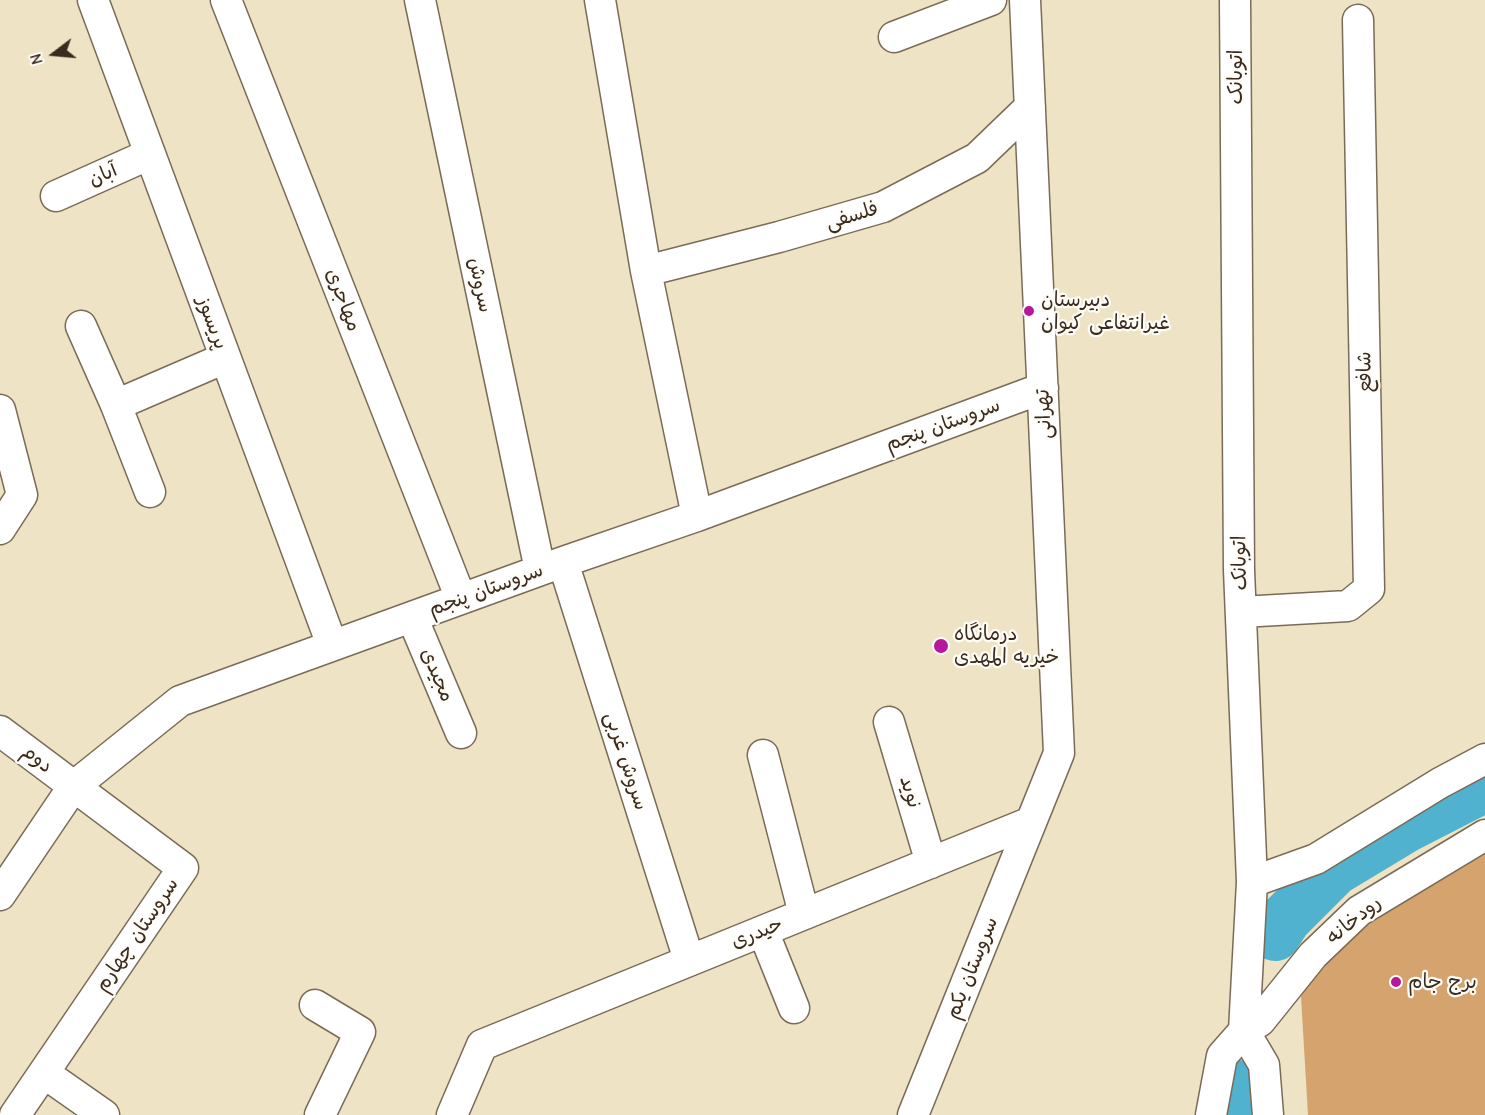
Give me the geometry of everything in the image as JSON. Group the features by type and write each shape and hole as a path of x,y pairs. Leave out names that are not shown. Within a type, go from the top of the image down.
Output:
{"street":[{"name":"پریسوز","path":"93,0 332,645"},
{"name":"مهاجری","path":"226,0 460,599"},
{"name":"سروش","path":"420,0 551,566"},
{"path":"600,0 646,271 697,516"},
{"path":"894,37 991,0"},
{"name":"تهرانی","path":"1025,0 1059,753 1031,822"},
{"name":"اتوبانک","path":"1235,0 1239,558 1252,882 1244,1031"},
{"name":"شافع","path":"1241,612 1348,606 1369,589 1358,21"},
{"name":"فلسفی","path":"646,271 779,237 883,207 977,158 1030,106"},
{"name":"آبان","path":"56,196 150,154"},
{"path":"81,326 116,405 150,492"},
{"path":"116,405 225,358"},
{"name":"سروستان پنجم","path":"0,895 73,787 180,701 551,566 697,516 1043,388"},
{"path":"0,410 22,495 0,529"},
{"name":"سروش غربی","path":"551,566 689,960"},
{"name":"مجیدی","path":"412,616 461,732"},
{"name":"نوید","path":"889,722 931,863"},
{"name":"دوم","path":"0,731 73,787"},
{"path":"763,755 804,914"},
{"path":"1252,882 1316,859 1440,783 1485,759"},
{"name":"سروستان چهارم","path":"15,1115 183,868 73,787"},
{"name":"حیدری","path":"452,1115 482,1045 1031,822"},
{"name":"سروستان یکم","path":"914,1115 1031,822"},
{"name":"رودخانه","path":"1244,1031 1260,1021 1313,955 1359,911 1485,835"},
{"path":"763,931 794,1008"},
{"path":"315,1005 360,1032 320,1115"},
{"path":"1211,1115 1222,1056 1244,1031 1264,1065 1268,1115"},
{"path":"44,1073 104,1115"}],"building":[{"name":"برج جام","path":"1485,852 1485,1115 1308,1115 1301,997 1315,967 1344,940"}],"waterway":[{"path":"1275,935 1286,918 1334,870 1407,826 1485,786"},
{"path":"1236,1115 1238,1086"}],"place":[{"name":"دبیرستان غیرانتفاعی کیوان","path":"1029,311"},
{"name":"درمانگاه خیریه المهدی","path":"941,646"},
{"name":"برج جام","path":"1396,982"}]}
